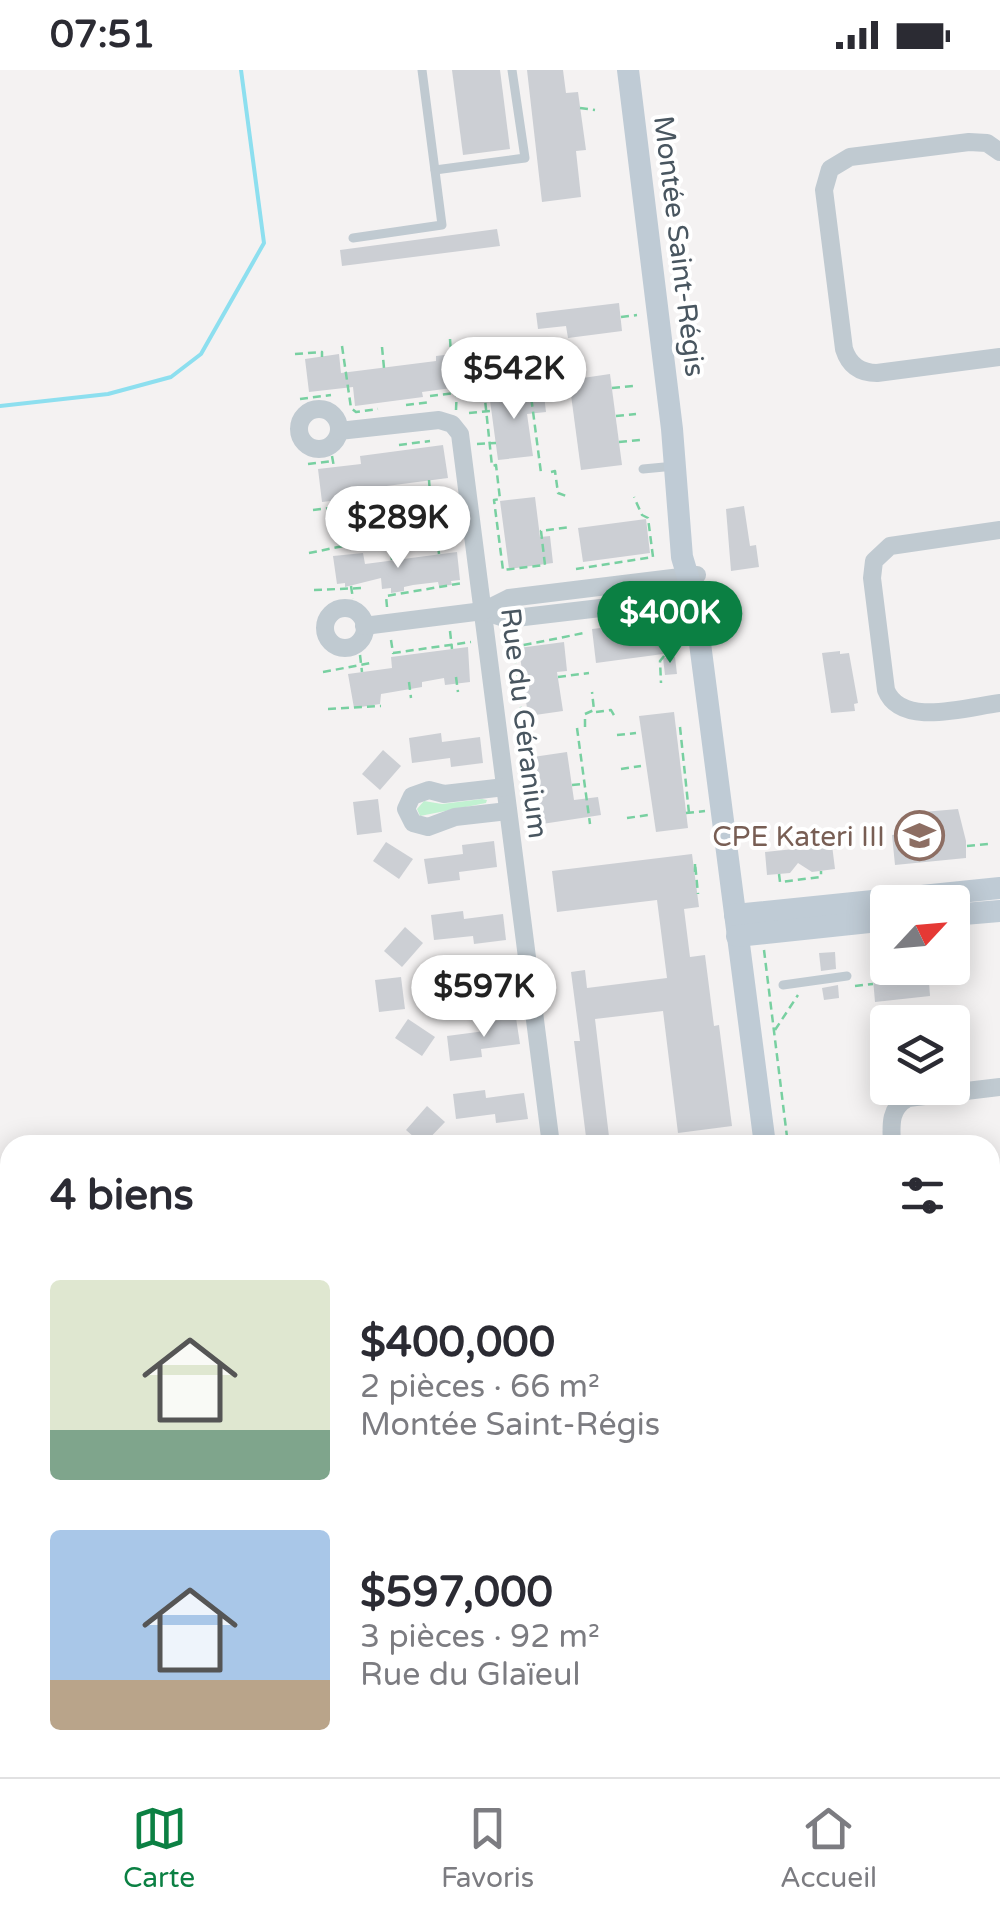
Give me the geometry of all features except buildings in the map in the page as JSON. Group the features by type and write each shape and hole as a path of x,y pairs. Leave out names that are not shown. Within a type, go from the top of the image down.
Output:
{"street":[{"name":"Montée Saint-Régis","path":"628,70 764,1135"},
{"path":"1000,152 979,142 850,158 830,169 824,190 844,350 850,363 862,371 876,372 1000,357"},
{"name":"Rue du Géranium","path":"339,431 439,420 457,428 462,439 483,611 511,781 528,966 550,1135"},
{"path":"1000,530 890,546 874,562 872,578 886,690 891,701 915,713 1000,703"},
{"path":"364,626 483,611 509,598 692,582"},
{"path":"511,781 444,794 422,790 412,796 406,809 414,824 424,828 455,817 514,810"},
{"path":"736,925 1000,888"},
{"path":"970,914 1000,911"},
{"path":"736,925 870,921"},
{"path":"528,966 471,972 446,969 432,977 429,992 437,1004 446,1007 468,998 531,990"},
{"path":"892,1135 893,1114 901,1102 930,1093 1000,1087"}],"lane":[{"path":"353,238 442,225 422,70"},
{"path":"435,170 525,158 529,146 512,70"},
{"path":"644,469 677,465"},
{"path":"784,986 847,982"}],"path":[{"path":"580,108 595,110"},
{"path":"621,317 637,314"},
{"path":"450,339 451,354"},
{"path":"382,347 384,368"},
{"path":"350,351 342,349 351,408 356,412 379,409"},
{"path":"295,354 322,352 322,356"},
{"path":"528,373 541,474"},
{"path":"612,388 633,386"},
{"path":"324,398 326,390"},
{"path":"484,390 500,499 494,500 503,570 546,565 540,531 570,527"},
{"path":"430,396 459,391 454,415"},
{"path":"300,399 331,395"},
{"path":"406,405 431,402"},
{"path":"469,413 489,411"},
{"path":"616,416 636,414"},
{"path":"399,445 430,440"},
{"path":"619,442 640,440"},
{"path":"474,444 493,443"},
{"path":"308,464 333,458 334,467"},
{"path":"550,472 556,471 558,492 566,496"},
{"path":"429,480 430,492"},
{"path":"379,487 380,499"},
{"path":"576,569 654,557 648,518 642,515 634,497"},
{"path":"313,510 340,507 339,500"},
{"path":"484,521 502,519"},
{"path":"437,537 439,554"},
{"path":"310,553 364,542 364,548 359,548"},
{"path":"345,544 346,555"},
{"path":"390,544 392,560"},
{"path":"488,554 507,552"},
{"path":"634,555 636,570"},
{"path":"601,560 603,574"},
{"path":"445,586 446,600"},
{"path":"387,608 386,596 407,590 470,586"},
{"path":"352,588 352,599"},
{"path":"314,590 362,588"},
{"path":"654,616 660,620 664,655 660,661 661,683"},
{"path":"450,631 452,648"},
{"path":"535,831 513,651 517,645 584,633"},
{"path":"391,638 393,653 452,648 476,639"},
{"path":"360,655 362,672"},
{"path":"324,672 372,663"},
{"path":"515,666 521,666"},
{"path":"558,677 589,673"},
{"path":"456,676 458,692"},
{"path":"409,682 410,698"},
{"path":"592,692 592,713"},
{"path":"507,700 526,698"},
{"path":"365,699 366,708"},
{"path":"328,708 382,706"},
{"path":"585,728 585,714 611,710 615,717"},
{"path":"676,728 680,726 688,813 706,811"},
{"path":"578,728 590,824"},
{"path":"617,735 636,733"},
{"path":"621,769 641,766"},
{"path":"511,781 535,773"},
{"path":"572,786 584,783"},
{"path":"514,810 539,806"},
{"path":"627,818 648,816"},
{"path":"967,846 988,844"},
{"path":"695,872 695,863 698,894"},
{"path":"779,874 780,882 821,877 820,871"},
{"path":"762,946 787,1135"},
{"path":"847,982 870,984"},
{"path":"774,1031 799,995"}],"green space":[{"path":"482,799 486,803 420,816 417,809 424,801 442,804"}],"waterway":[{"path":"0,406 108,394 171,377 201,354 264,243 241,70"}],"place":[{"name":"CPE Kateri III","path":"920,836"}]}
